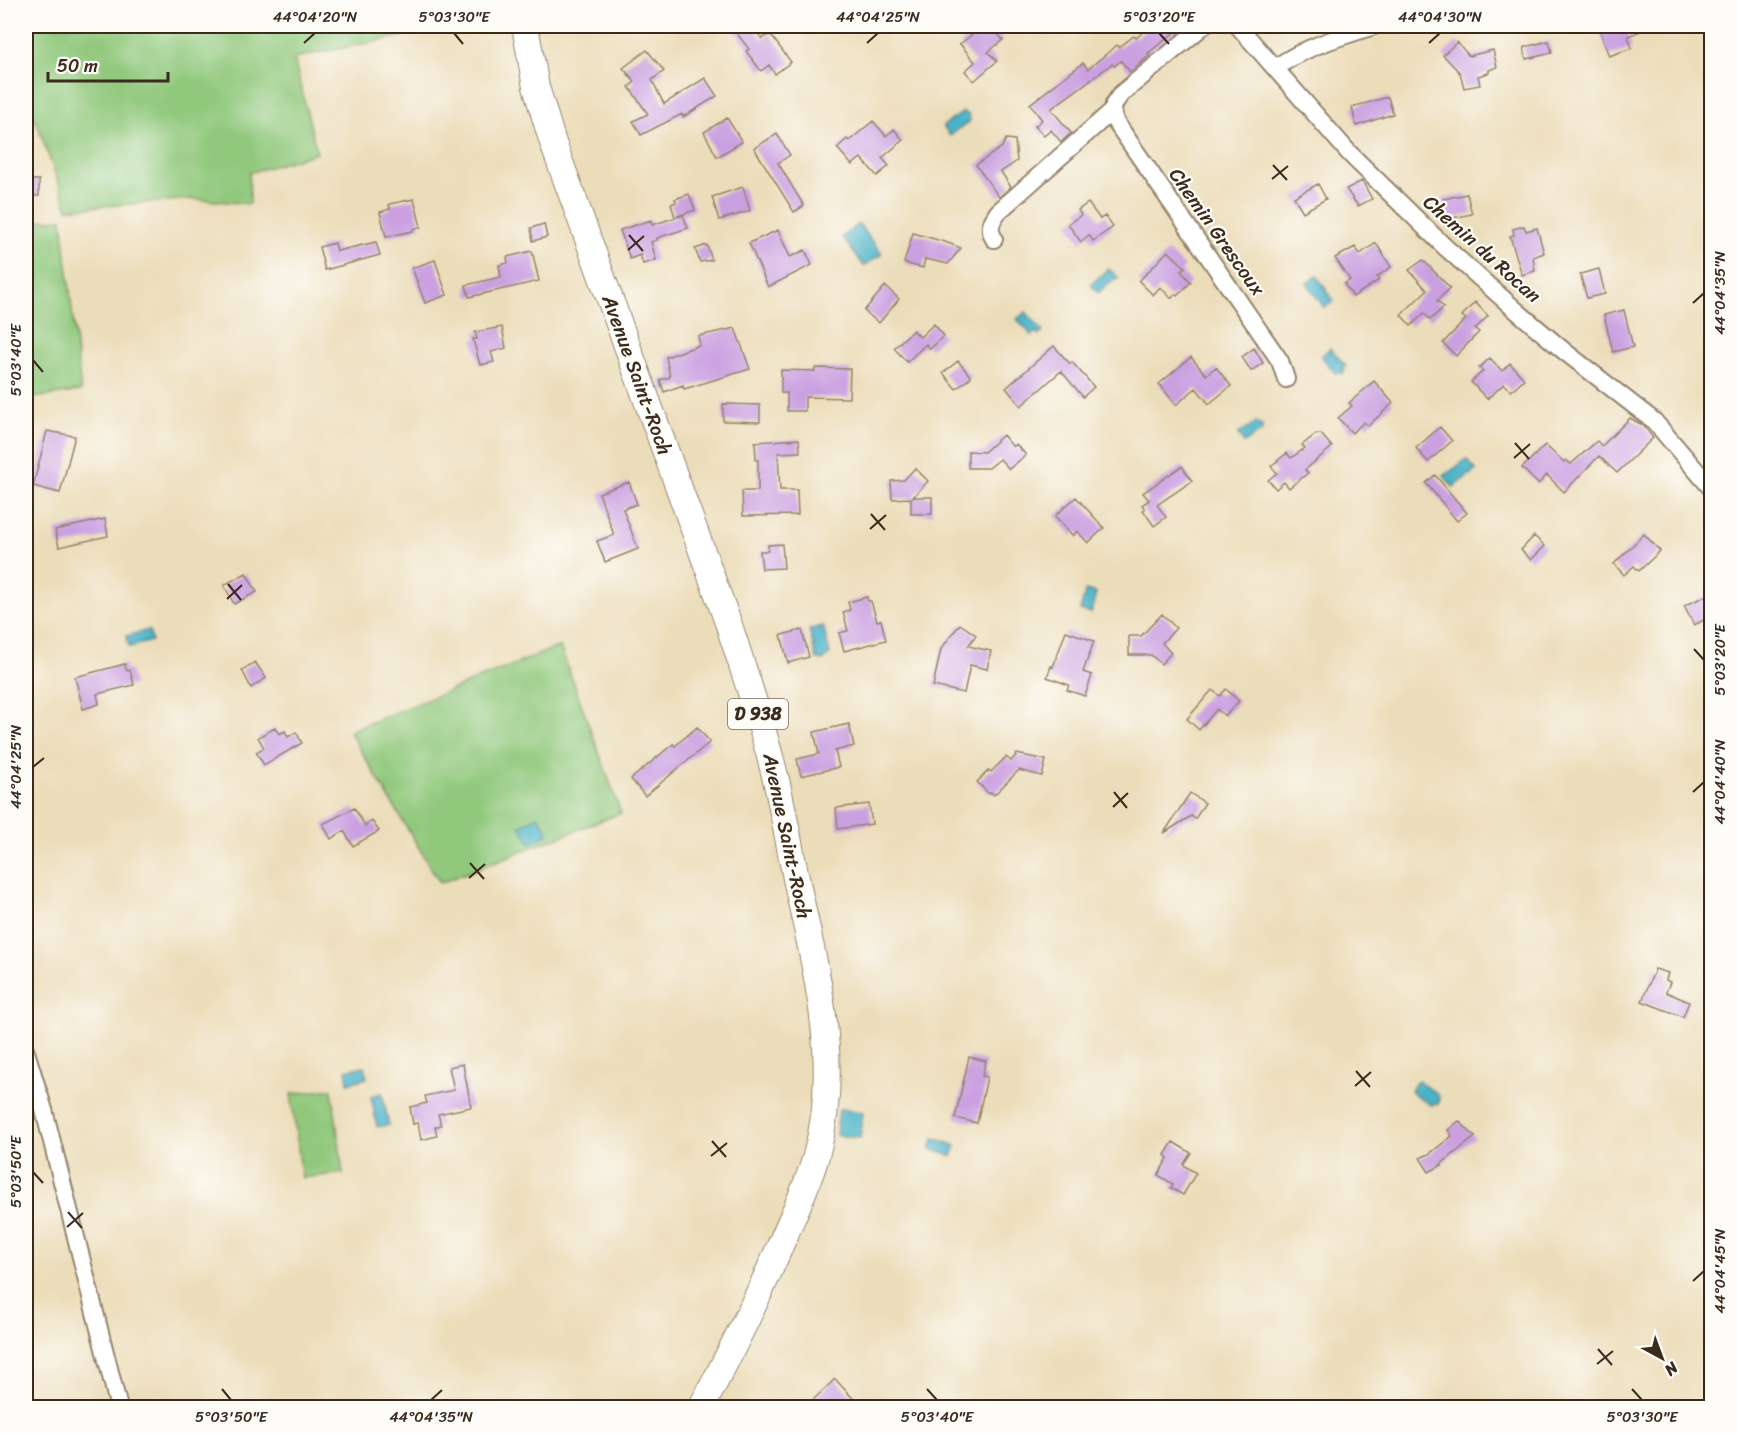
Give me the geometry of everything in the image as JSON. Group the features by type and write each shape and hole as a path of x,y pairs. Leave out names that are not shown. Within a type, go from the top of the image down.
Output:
{"main road":[{"name":"Avenue Saint-Roch","path":"525,26 536,87 553,143 729,625 753,699 773,769 818,980 825,1025 828,1067 825,1108 817,1152 801,1197 752,1310 701,1407"}],"street":[{"path":"994,239 990,231 991,221 998,212 1113,110 1121,94 1203,26"},
{"name":"Chemin du Rocan","path":"1238,26 1350,154 1437,239 1564,351 1654,421 1712,489"},
{"path":"1275,68 1288,58 1315,45 1374,26"},
{"name":"Chemin Grescoux","path":"1113,110 1115,121 1280,361 1286,379"},
{"path":"26,1052 44,1110 119,1407"}],"green space":[{"path":"26,26 411,26 412,34 294,58 317,153 249,173 250,204 193,199 68,209 34,116 26,117"},
{"path":"62,219 81,391 26,399 26,221"},
{"path":"560,646 621,813 440,883 349,731"},
{"path":"332,1089 343,1173 302,1178 291,1094"}],"water":[{"path":"963,112 969,115 970,121 950,136 943,126"},
{"path":"859,224 882,254 864,266 842,237"},
{"path":"1109,269 1119,278 1114,279 1098,293 1091,284"},
{"path":"1317,276 1334,301 1324,308 1307,283"},
{"path":"1026,312 1043,332 1039,335 1036,332 1032,336 1017,319"},
{"path":"1330,348 1346,366 1342,374 1339,372 1336,374 1321,356"},
{"path":"1256,422 1262,425 1262,431 1244,443 1238,434"},
{"path":"1467,459 1476,470 1453,487 1444,476"},
{"path":"1086,590 1096,593 1091,613 1080,610"},
{"path":"823,626 830,654 823,661 816,658 809,630"},
{"path":"149,630 152,641 129,647 126,636"},
{"path":"538,816 549,833 531,844 520,826"},
{"path":"364,1066 367,1078 348,1083 346,1070"},
{"path":"1418,1080 1438,1095 1440,1100 1438,1104 1431,1105 1410,1091"},
{"path":"382,1093 389,1125 377,1127 371,1096"},
{"path":"839,1109 863,1112 860,1138 836,1135"},
{"path":"934,1138 956,1146 952,1156 930,1149"}],"building":[{"path":"731,26 752,26 762,39 770,34 791,62 775,74 769,65 761,71 746,51 749,49"},
{"path":"983,26 1008,26 998,34 1003,40 988,52 997,61 974,81 965,71 975,62 960,44"},
{"path":"1151,26 1183,26 1148,53 1150,55 1130,72 1121,61 1114,66 1112,64 1051,109 1071,133 1061,142 1051,130 1044,136 1035,126 1042,120 1030,104 1083,63 1088,69 1117,45 1119,47 1134,36 1136,38"},
{"path":"1598,26 1651,27 1628,36 1632,48 1609,56"},
{"path":"1549,41 1552,53 1526,59 1524,47"},
{"path":"1457,42 1469,56 1493,50 1497,67 1489,70 1489,73 1478,76 1480,85 1464,88 1460,73 1443,55"},
{"path":"647,50 664,71 652,80 664,104 705,78 717,96 683,117 682,114 641,135 633,121 648,114 629,87 635,82 623,68"},
{"path":"1388,97 1393,114 1356,126 1352,107"},
{"path":"727,118 742,142 717,157 704,132"},
{"path":"873,121 886,136 894,129 903,140 882,158 889,166 877,176 861,158 852,165 837,148"},
{"path":"777,134 790,155 778,163 804,206 794,212 754,148"},
{"path":"1006,139 1015,140 1017,161 1001,172 1011,187 999,197 976,165 1002,147"},
{"path":"26,180 39,180 39,196 26,196"},
{"path":"1362,181 1372,199 1358,206 1346,189"},
{"path":"1318,184 1326,199 1303,212 1294,197"},
{"path":"743,187 750,211 719,220 712,197"},
{"path":"689,194 695,210 675,217 671,204 676,202 675,199"},
{"path":"1467,194 1472,214 1443,220 1441,207 1444,206 1443,199"},
{"path":"414,199 421,227 386,237 380,212 390,209 389,204"},
{"path":"1088,203 1100,219 1105,216 1113,227 1093,241 1089,235 1081,242 1068,224 1081,215 1078,210"},
{"path":"683,215 688,228 651,242 656,260 643,264 640,255 630,259 620,230 651,220 652,225"},
{"path":"544,224 547,237 533,241 531,228"},
{"path":"1524,226 1526,231 1537,228 1544,253 1533,257 1535,271 1522,275 1510,236 1514,235 1513,229"},
{"path":"778,230 790,257 805,250 812,265 768,287 749,243"},
{"path":"913,233 961,248 948,264 925,259 923,268 904,263"},
{"path":"376,242 380,255 325,270 319,247 335,243 337,251"},
{"path":"1376,243 1391,267 1377,277 1379,280 1353,297 1344,284 1350,280 1335,258 1355,247 1360,254"},
{"path":"707,245 712,260 700,262 695,249"},
{"path":"532,251 539,281 469,297 466,285 501,277 499,265 508,263 507,257"},
{"path":"1168,251 1185,267 1181,271 1191,282 1177,296 1175,294 1171,298 1160,287 1153,295 1139,281"},
{"path":"435,260 447,295 425,303 412,268"},
{"path":"1423,260 1450,288 1437,301 1444,307 1430,320 1424,313 1411,326 1401,315 1427,290 1409,270"},
{"path":"1599,269 1605,294 1587,298 1580,274"},
{"path":"885,286 899,299 879,323 864,311"},
{"path":"1475,302 1488,316 1475,329 1479,332 1456,356 1443,343 1466,319 1462,316"},
{"path":"1624,310 1633,347 1613,352 1604,315"},
{"path":"934,324 944,336 930,349 926,344 907,362 894,348 913,330 920,337"},
{"path":"502,327 506,348 491,352 494,362 480,365 473,339 477,339 475,332"},
{"path":"735,328 750,369 684,389 683,385 664,392 660,380 670,377 666,357 700,345 698,336"},
{"path":"1054,346 1094,387 1083,397 1061,371 1021,406 1006,388"},
{"path":"1254,348 1263,363 1251,371 1242,357"},
{"path":"1191,357 1206,375 1216,367 1231,386 1209,404 1196,388 1176,405 1159,384"},
{"path":"1490,358 1502,371 1510,363 1524,379 1511,391 1504,384 1487,399 1471,382 1483,371 1479,368"},
{"path":"958,361 971,377 956,389 943,373"},
{"path":"815,368 850,369 849,398 805,397 805,411 787,411 787,393 781,393 781,370 815,371"},
{"path":"1374,381 1393,403 1368,426 1364,422 1352,433 1338,418 1352,406 1349,403"},
{"path":"723,404 760,405 760,422 723,421"},
{"path":"1630,418 1644,426 1653,438 1617,473 1599,456 1564,492 1547,475 1538,484 1522,468 1545,445 1564,462 1566,460 1571,464 1597,441 1602,446"},
{"path":"1440,427 1452,441 1428,462 1416,448"},
{"path":"47,431 75,436 60,493 33,486"},
{"path":"1316,434 1321,434 1332,447 1305,470 1308,473 1289,488 1284,482 1276,489 1268,480 1277,473 1271,466 1287,453 1291,458 1305,448 1302,445"},
{"path":"1003,435 1013,447 1016,444 1026,455 1009,469 1000,459 989,468 968,468 968,451 984,452"},
{"path":"799,439 800,452 778,453 780,490 797,490 798,515 743,516 742,491 758,491 758,460 756,460 755,442"},
{"path":"1182,466 1192,481 1157,505 1166,517 1154,526 1143,510 1145,509 1142,505 1149,500 1143,493"},
{"path":"915,468 928,481 913,497 932,497 932,514 911,514 911,498 892,499 891,481 904,480"},
{"path":"1435,475 1467,513 1457,521 1426,483"},
{"path":"629,482 637,504 623,509 638,549 605,562 597,541 614,535 599,493"},
{"path":"1076,497 1104,528 1088,543 1077,531 1073,536 1055,516"},
{"path":"105,519 108,536 59,547 55,530"},
{"path":"1644,534 1660,551 1639,571 1634,566 1624,575 1614,564"},
{"path":"1534,536 1545,546 1531,560 1521,550"},
{"path":"782,544 784,568 762,569 760,551 768,551 768,545"},
{"path":"246,573 257,592 234,604 224,585"},
{"path":"1712,593 1712,616 1694,625 1684,606"},
{"path":"867,597 868,601 871,601 877,621 881,620 886,640 844,651 839,633 848,631 843,612 850,610 848,602"},
{"path":"1162,614 1176,628 1162,643 1171,653 1161,664 1151,655 1129,655 1129,636 1141,636"},
{"path":"960,624 976,635 968,646 991,651 987,669 970,665 964,693 933,686 941,649"},
{"path":"802,630 809,657 788,663 781,635"},
{"path":"1066,631 1094,641 1083,672 1092,675 1085,696 1067,690 1069,685 1047,677"},
{"path":"255,662 266,678 251,688 242,670"},
{"path":"125,664 126,670 130,670 134,685 97,694 99,704 83,709 75,677"},
{"path":"1226,689 1239,701 1225,716 1217,709 1199,730 1187,719 1212,690 1220,696"},
{"path":"849,724 854,746 835,751 839,767 801,776 797,759 819,754 814,732"},
{"path":"697,727 710,742 645,796 631,779"},
{"path":"275,728 279,734 285,731 288,737 296,732 302,743 264,765 256,752 264,748 258,737"},
{"path":"1017,754 1046,760 1042,776 1019,770 994,795 991,792 989,794 977,782 1006,757 1011,761"},
{"path":"1190,793 1205,803 1195,819 1191,816 1164,833"},
{"path":"869,804 872,824 838,829 836,808"},
{"path":"354,808 365,826 372,821 379,831 353,846 344,831 331,839 323,824"},
{"path":"1655,969 1668,973 1666,980 1670,982 1666,992 1689,1002 1683,1017 1642,1001"},
{"path":"969,1057 986,1061 982,1076 987,1077 977,1123 955,1118"},
{"path":"463,1064 471,1107 438,1114 441,1125 435,1127 437,1136 421,1140 418,1123 413,1124 410,1107 427,1103 425,1096 454,1090 449,1067"},
{"path":"1459,1121 1475,1137 1442,1165 1429,1172 1420,1158 1429,1154 1452,1136 1448,1130"},
{"path":"1173,1142 1191,1153 1183,1165 1196,1173 1183,1195 1171,1188 1173,1184 1158,1175 1168,1158 1165,1155"},
{"path":"835,1379 861,1407 818,1407 812,1401"}]}
